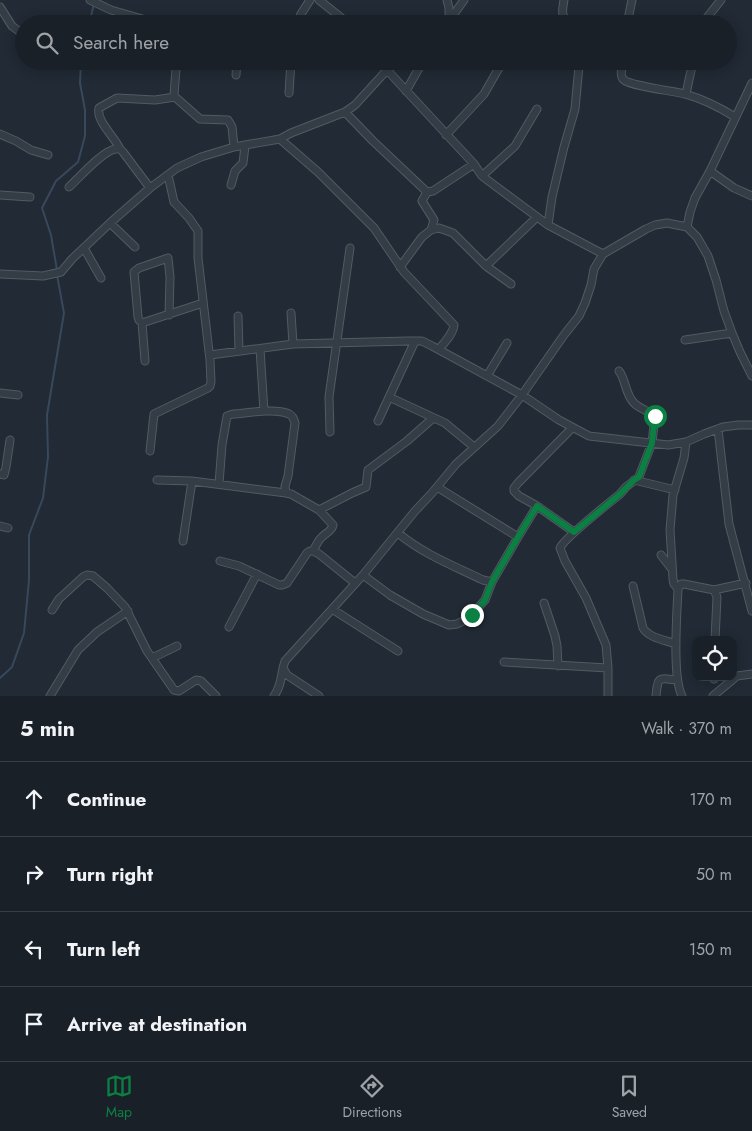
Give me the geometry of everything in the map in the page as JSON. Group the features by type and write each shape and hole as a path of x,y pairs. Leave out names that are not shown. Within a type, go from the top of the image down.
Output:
{"street":[{"path":"301,15 310,0"},
{"path":"319,0 338,15"},
{"path":"447,0 449,15"},
{"path":"454,15 464,0"},
{"path":"562,15 564,0"},
{"path":"629,15 632,0"},
{"path":"709,15 721,0"},
{"path":"93,2 128,15"},
{"path":"0,7 15,28"},
{"path":"175,70 175,97 200,119 228,120 232,127 234,148"},
{"path":"236,70 236,75"},
{"path":"289,93 290,70"},
{"path":"0,274 43,276 61,272 110,223 150,188 177,168 201,157 280,139 345,112 355,105 387,70 474,164 482,176 548,225 603,254"},
{"path":"406,91 418,70"},
{"path":"446,135 484,94 498,70"},
{"path":"548,225 552,197 575,109 579,70"},
{"path":"622,70 622,79 625,81 686,94 710,103 735,117"},
{"path":"686,94 691,70"},
{"path":"687,227 695,198 752,83"},
{"path":"150,188 101,121 98,114 99,108 117,98 155,100 175,97"},
{"path":"482,176 515,146 537,109"},
{"path":"345,112 427,192"},
{"path":"0,134 31,150 48,155"},
{"path":"280,139 318,172 374,228 400,267 454,325 451,334 439,349"},
{"path":"231,186 235,171 242,164 245,146"},
{"path":"69,187 92,164 110,150 120,149"},
{"path":"427,192 433,191 474,164"},
{"path":"710,171 734,188 752,196"},
{"path":"150,450 154,414 208,388 212,382 198,258 198,230 174,202 168,175"},
{"path":"427,192 422,201 439,228"},
{"path":"0,195 30,198"},
{"path":"486,266 537,217"},
{"path":"431,230 434,220"},
{"path":"110,223 134,247"},
{"path":"274,696 280,688 285,662 363,575 456,464 498,426 522,396 579,316 591,285 594,269 603,254 655,225 668,223 687,227 698,237 708,256 732,333 752,376"},
{"path":"400,267 422,238 431,230 439,228 453,233 486,266 512,284"},
{"path":"84,248 102,278"},
{"path":"330,432 329,397 350,248"},
{"path":"145,361 142,323 138,317 134,272 139,268 168,258 170,277 169,315"},
{"path":"142,323 203,303"},
{"path":"291,312 293,344"},
{"path":"238,316 239,351"},
{"path":"686,340 732,333"},
{"path":"210,355 293,344 415,341 439,349 522,396 572,428 589,436 668,445 686,442 718,429 738,425 752,425"},
{"path":"378,420 415,341"},
{"path":"486,376 507,343"},
{"path":"260,349 264,411"},
{"path":"608,696 606,645 586,598 560,548 574,532 639,477 652,443 655,416 634,403 628,394 619,371"},
{"path":"0,393 18,395"},
{"path":"389,397 445,423 474,447"},
{"path":"219,484 222,445 227,416 264,411 286,413 290,414 295,423 286,493"},
{"path":"319,510 366,487 368,483 368,470 407,441 432,419 435,419"},
{"path":"572,428 518,483 514,491 574,532"},
{"path":"718,429 729,524 752,611"},
{"path":"0,474 4,474 10,440"},
{"path":"678,589 674,584 671,568 670,530 675,490 684,458 686,442"},
{"path":"157,480 192,481 286,493 319,510 334,526 322,536 315,550 306,553 284,585 279,585 239,566 220,561"},
{"path":"634,480 675,490"},
{"path":"183,542 192,481"},
{"path":"437,487 518,537"},
{"path":"363,575 398,600 424,614 449,625 457,624 469,618 485,600 492,582 537,506"},
{"path":"398,533 412,544 430,554 483,580 492,582"},
{"path":"315,550 355,583"},
{"path":"660,555 671,568"},
{"path":"229,627 257,574"},
{"path":"52,610 64,594 83,577 93,576 108,588 128,611 152,658 174,690 179,691 198,680 216,696"},
{"path":"682,696 677,680 678,589 681,584 714,590 746,584"},
{"path":"633,586 645,632 676,644"},
{"path":"714,590 717,597 715,636"},
{"path":"544,603 555,636 558,666"},
{"path":"332,609 398,651"},
{"path":"50,696 78,650 98,632 128,611"},
{"path":"152,658 177,646"},
{"path":"504,662 608,668"},
{"path":"283,668 288,675 319,696"},
{"path":"719,694 736,676 752,674"},
{"path":"656,696 659,680 663,678 677,680"}],"waterway":[{"path":"91,15 94,4"},
{"path":"57,270 51,235 42,208 56,181 78,162 85,136 85,110 80,83 81,70"},
{"path":"0,678 12,667 24,633 29,580 29,535 43,498 48,457 47,415 64,313 57,275"}],"route":[{"path":"472,615 485,600 492,582 537,506 574,532 639,477 652,443 655,416"}]}
